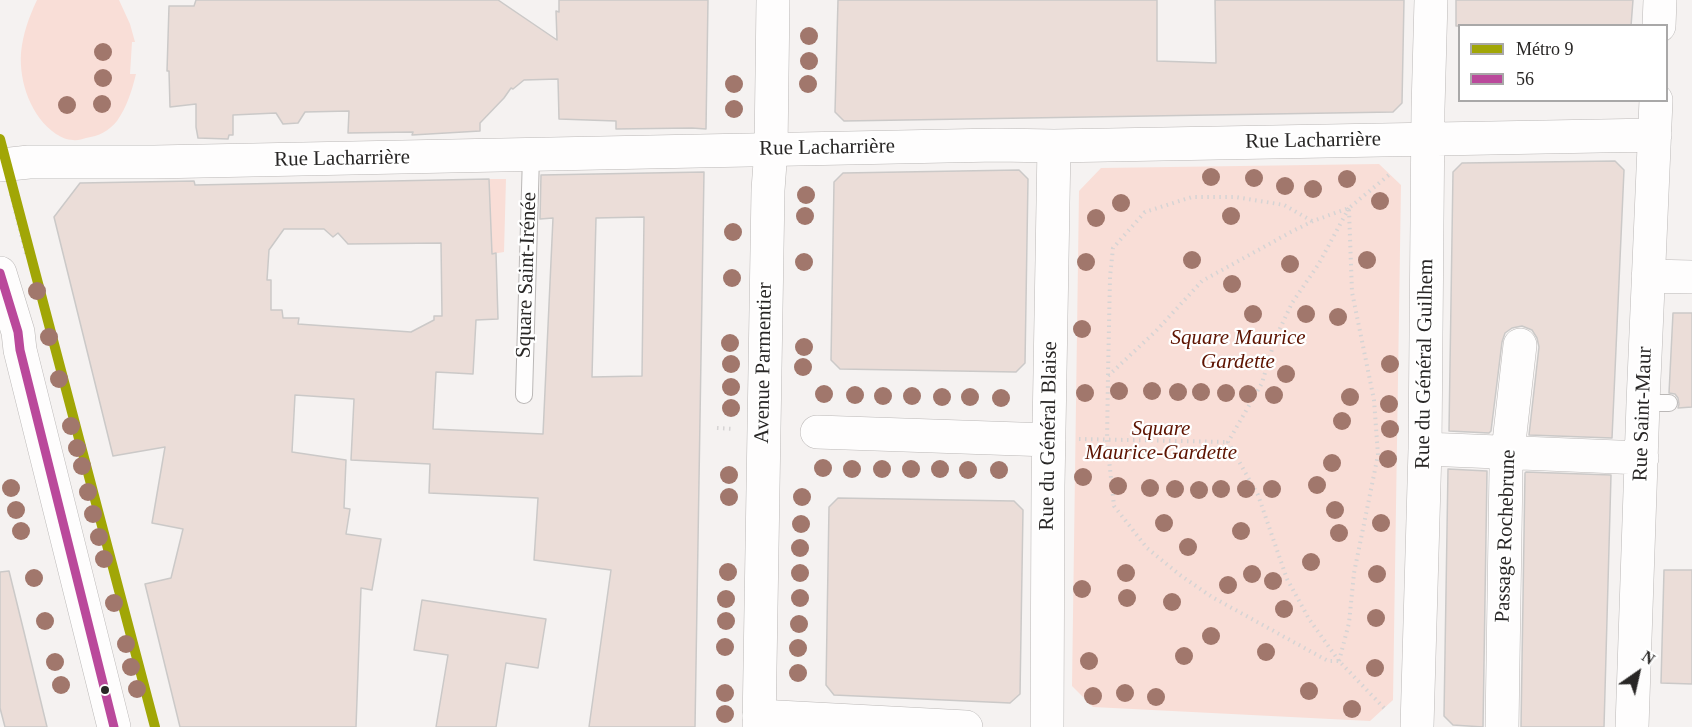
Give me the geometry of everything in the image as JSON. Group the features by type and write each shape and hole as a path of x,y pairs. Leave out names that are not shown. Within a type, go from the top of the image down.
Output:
{"street":[{"name":"Avenue Parmentier","path":"759,721 773,0"},
{"name":"Rue du Général Guilhem","path":"1417,727 1425,449 1431,0"},
{"path":"1659,24 1660,0"},
{"name":"Rue Saint-Maur","path":"1632,727 1642,458 1656,403 1648,276 1656,102"},
{"name":"Rue Lacharrière","path":"0,165 29,162 531,156 771,149 1655,135"},
{"name":"Rue du Général Blaise","path":"1047,727 1062,439 1054,146"},
{"path":"0,273 18,332 20,350 114,727"},
{"path":"1648,276 1692,277"},
{"name":"Passage Rochebrune","path":"1502,727 1506,469 1520,345"},
{"path":"817,432 1062,439"},
{"path":"1425,449 1642,458"},
{"path":"759,721 966,727"}],"lane":[{"name":"Square Saint-Irénée","path":"524,395 531,156"}],"path":[{"path":"1108,376 1156,331 1202,281 1313,221 1349,208 1390,174"},
{"path":"1313,221 1284,205 1236,197 1192,198 1145,212 1113,248 1110,277 1107,441 1114,506 1147,548 1212,597 1328,662 1339,662"},
{"path":"1228,442 1262,383 1275,339 1293,303 1318,265 1349,208"},
{"path":"1339,662 1349,623 1354,573 1378,455 1374,400 1352,292 1349,208"},
{"name":"Avenue Parmentier","path":"717,428 735,429"},
{"path":"1062,439 1228,442"},
{"path":"1228,442 1258,495 1287,579 1309,618 1339,662 1384,708"}],"green space":[{"path":"37,0 119,0 130,24 135,42 132,42 130,74 136,74 129,98 114,125 95,136 71,140 56,134 47,127 33,109 28,98 22,76 21,53 27,25"},
{"name":"Square Maurice Gardette","path":"1379,164 1401,185 1393,700 1370,721 1093,707 1072,686 1079,191 1101,168"},
{"path":"489,179 506,179 504,252 492,254"}],"building":[{"path":"196,0 498,0 557,40 556,11 559,12 559,0 708,0 706,129 616,129 616,121 559,119 558,79 524,80 513,89 511,88 480,123 480,131 412,135 413,132 348,133 349,111 305,112 298,123 283,124 276,113 233,115 233,135 229,135 228,139 198,138 196,104 170,107 169,71 167,71 169,6 194,6"},
{"path":"838,0 1157,0 1157,61 1216,63 1215,0 1404,0 1402,103 1393,112 844,121 835,112"},
{"path":"1456,0 1633,0 1631,24 1458,24 1456,26"},
{"path":"1615,161 1624,170 1612,438 1529,435 1539,347 1532,330 1522,326 1512,328 1505,333 1502,342 1491,431 1489,433 1449,431 1453,172 1462,163"},
{"path":"1019,170 1028,179 1025,363 1016,372 840,369 831,360 834,182 843,173"},
{"path":"704,172 695,727 589,727 611,570 534,560 538,498 429,493 430,464 351,460 354,399 295,395 292,452 346,460 344,508 350,509 346,534 381,539 372,590 361,588 356,727 180,727 145,584 171,578 183,529 152,523 165,447 113,456 54,217 80,183 194,181 195,185 489,179 492,254 496,253 498,319 476,320 473,374 436,372 433,429 543,434 553,218 540,219 541,175","holes":["644,217 642,376 592,377 596,218","284,229 324,229 333,237 338,233 348,244 441,243 442,316 434,316 434,320 411,332 298,324 299,318 283,318 282,310 271,310 271,280 267,280 269,250"]},
{"path":"1673,313 1692,313 1692,407 1678,408 1678,398 1675,394 1669,393"},
{"path":"1448,469 1487,471 1483,727 1453,725 1444,716"},
{"path":"1526,472 1611,475 1604,727 1521,727"},
{"path":"838,498 1014,501 1023,510 1020,694 1010,703 834,695 826,685 829,507"},
{"path":"1664,570 1692,570 1692,684 1661,683"},
{"path":"9,571 47,727 5,727 0,708 0,572"},
{"path":"422,600 546,619 538,668 506,663 496,727 436,727 448,655 414,650"}],"metro line":[{"name":"9","path":"0,139 155,727"}],"transit line":[{"name":"56","path":"0,273 18,332 20,350 114,727"}],"park label":[{"name":"Square Maurice-Gardette","path":"1161,441"}]}
